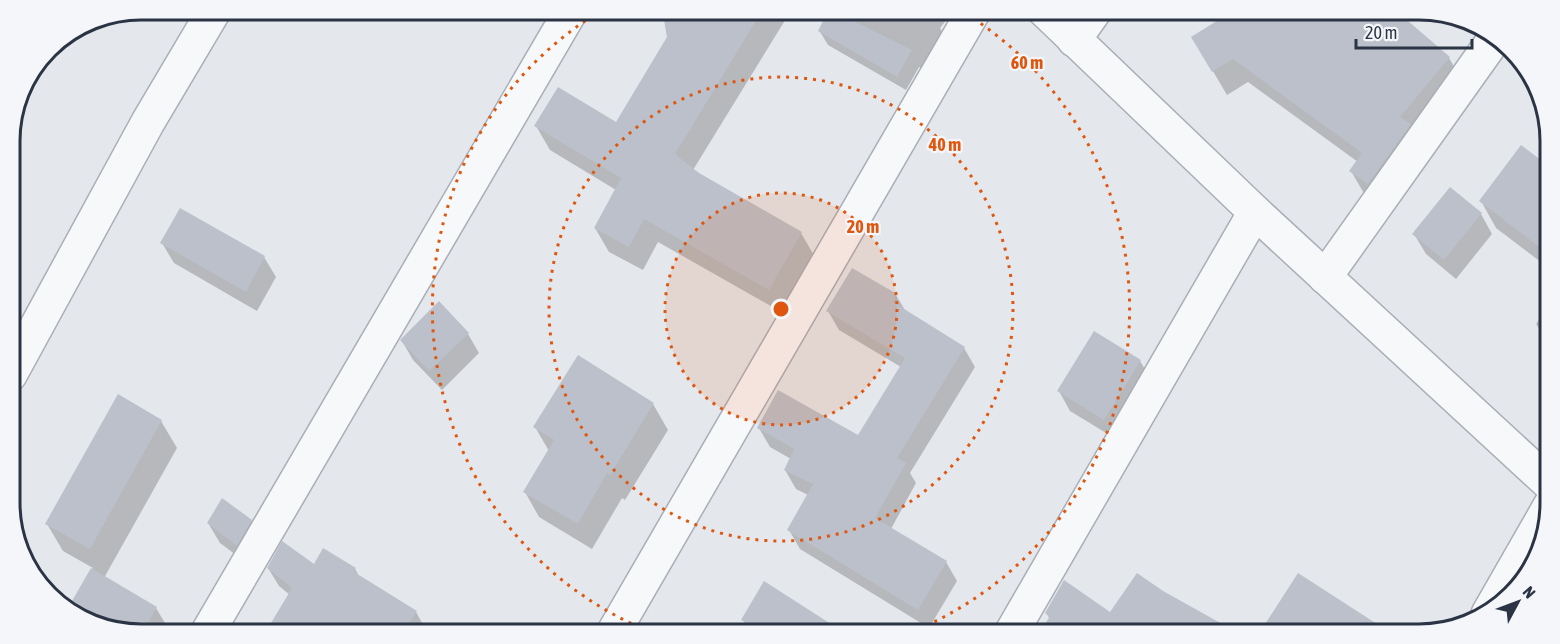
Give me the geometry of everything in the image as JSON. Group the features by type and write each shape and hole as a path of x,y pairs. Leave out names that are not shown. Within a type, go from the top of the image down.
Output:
{"street":[{"path":"20,357 148,122 208,20"},
{"path":"212,624 566,20"},
{"path":"618,624 969,20"},
{"path":"1054,20 1255,212 1540,475"},
{"path":"1074,40 1088,20"},
{"path":"1325,277 1491,44"},
{"path":"1016,624 1255,212"},
{"path":"1512,572 1538,527"}],"building":[{"path":"664,20 756,20 675,154 699,173 802,232 769,290 644,219 629,247 594,228 621,178 534,126 558,87 616,122 667,37"},
{"path":"824,20 851,20 912,50 897,77 818,31"},
{"path":"1218,20 1407,20 1450,57 1400,117 1411,124 1368,184 1349,171 1362,153 1233,59 1212,72 1191,37"},
{"path":"1521,145 1540,159 1540,247 1479,201"},
{"path":"1450,187 1482,213 1444,260 1412,234"},
{"path":"180,208 265,256 246,292 160,243"},
{"path":"852,268 897,294 893,302 965,347 897,458 906,463 875,518 947,561 918,610 787,530 813,484 784,470 794,449 757,428 778,390 858,435 905,358 826,311"},
{"path":"439,301 469,333 429,371 400,340"},
{"path":"1094,331 1141,360 1104,420 1057,391"},
{"path":"578,355 654,403 610,475 607,473 578,524 523,492 554,440 533,427"},
{"path":"118,394 162,420 90,549 45,524"},
{"path":"222,498 252,520 237,546 207,523"},
{"path":"282,541 314,564 323,548 356,568 354,572 417,611 409,624 273,624 271,623 292,588 267,568"},
{"path":"91,568 157,607 147,624 133,624 94,615 71,602"},
{"path":"1137,573 1163,591 1222,624 1045,624 1050,616 1045,613 1064,580 1110,612"},
{"path":"1298,573 1377,624 1265,624"},
{"path":"764,581 831,624 748,624 741,620"}]}
